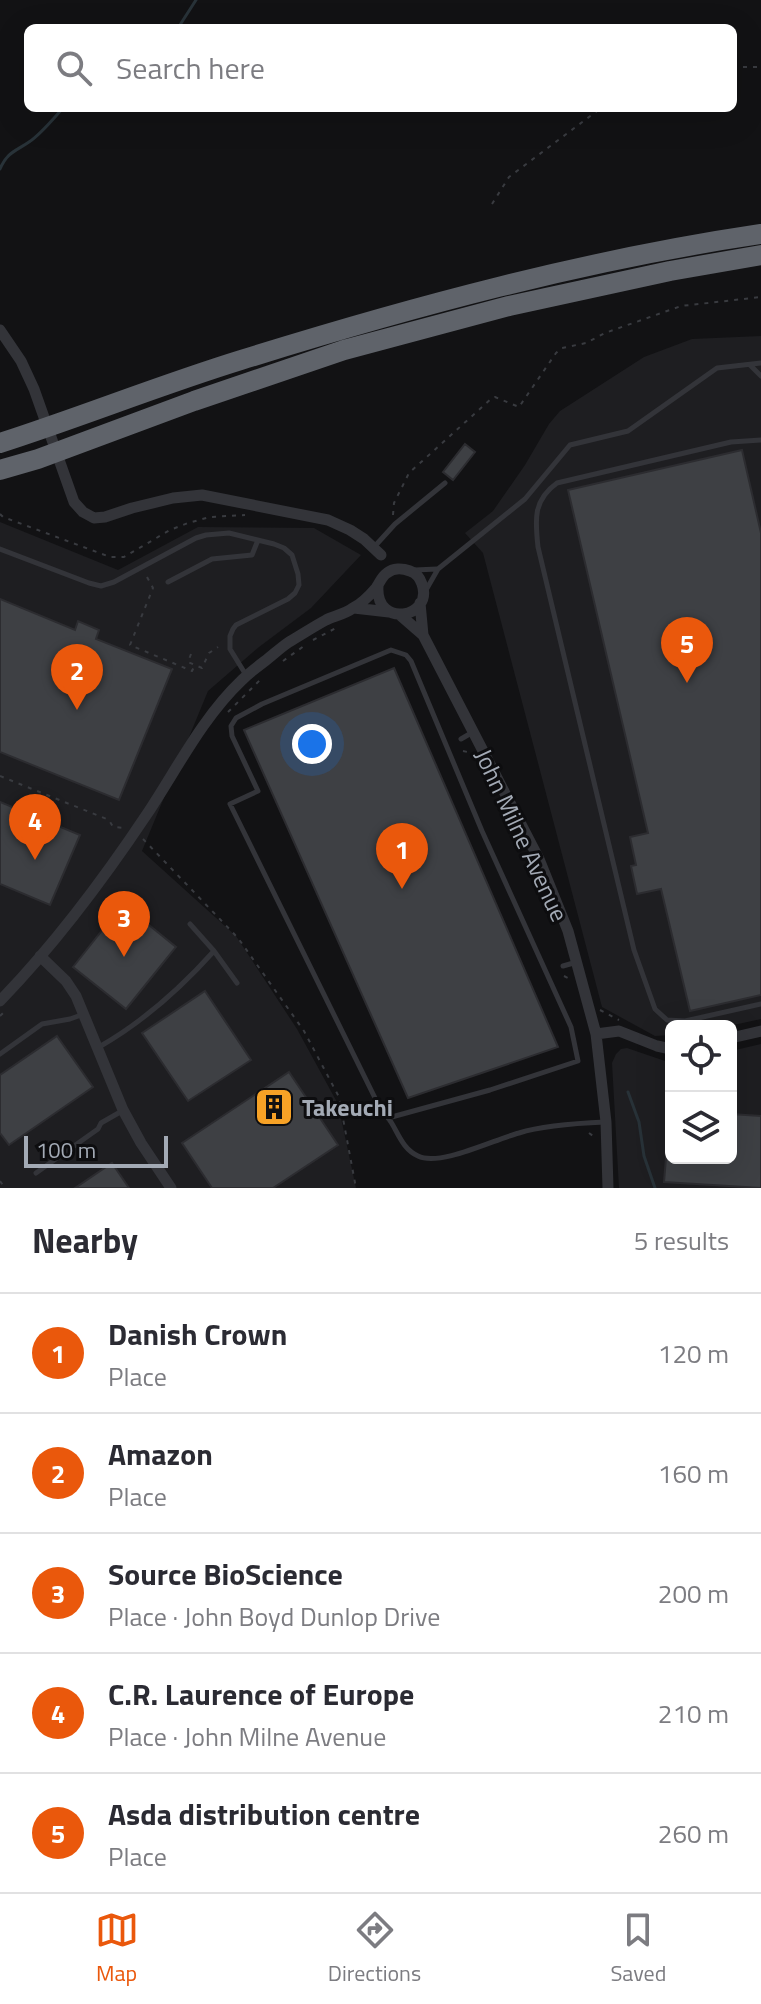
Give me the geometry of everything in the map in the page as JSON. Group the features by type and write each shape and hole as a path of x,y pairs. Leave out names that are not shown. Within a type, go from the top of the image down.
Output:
{"highway":[{"path":"0,443 240,360 375,319 480,291 654,252 761,234"},
{"path":"0,471 344,350 509,306 761,255"}],"street":[{"path":"0,330 21,361 34,389 74,502 83,512 94,518 105,517 173,498 202,495 339,524 420,579 422,599 412,612 354,608"},
{"path":"377,551 380,601 395,613"},
{"path":"4,996 73,915 127,843 216,709 247,676 285,645 326,620 354,608 386,574 403,569"},
{"name":"John Milne Avenue","path":"422,599 423,635"},
{"name":"John Milne Avenue","path":"395,613 423,635 544,872 568,931 596,1034 606,1122 608,1188"},
{"path":"40,956 66,981 84,1014 123,1110 171,1188"},
{"path":"596,1034 619,1031 665,1048"},
{"path":"737,1037 761,1031"}],"lane":[{"path":"422,599 438,569 525,499 570,445 628,431 717,368 761,363"},
{"path":"750,364 761,376"},
{"path":"761,440 731,442 557,483 541,499 535,525 634,950 655,1009 667,1020 685,1021 761,1004"},
{"path":"377,551 395,524 445,483"},
{"path":"0,549 101,586 206,535 229,533 284,548 292,555 298,574 299,585 295,593 233,629 230,649 247,676"},
{"path":"168,582 212,559 252,555 258,540"},
{"path":"403,569 438,569"},
{"path":"388,1118 490,1090 578,1061 571,1027 482,831 411,661 406,655 391,650 236,718 231,726 232,736 258,791 230,804 377,1102 404,1144 419,1157 428,1159 470,1150 521,1132 606,1122"},
{"path":"461,739 473,732"},
{"path":"190,924 237,983"},
{"path":"97,1048 157,1007 186,982 214,951"},
{"path":"563,966 577,962"},
{"path":"0,1054 42,1024 84,1014"},
{"path":"36,1173 123,1110"}],"path":[{"path":"737,67 761,67"},
{"path":"492,204 509,177 596,112"},
{"path":"395,524 392,513 394,503 409,473 492,398 519,407 562,348 586,343 605,333 681,306 761,297"},
{"path":"0,514 110,557 124,557 188,523 210,517 254,514 262,506"},
{"path":"147,577 153,588 130,645 192,671 195,665"},
{"path":"191,654 188,662 202,668 209,653 218,647"},
{"path":"463,751 474,756"},
{"path":"0,776 109,820 113,827 129,828"},
{"path":"140,836 238,938 304,1031 339,1097 356,1188"},
{"path":"0,1016 4,996"},
{"path":"589,1133 596,1138 597,1144"},
{"path":"0,1181 5,1188"}],"shaded area":[{"path":"761,336 761,1019 737,1024 737,1020 665,1020 665,1035 655,1036 602,1007 483,553 465,533 493,511 560,411 644,357 692,339"},
{"path":"0,522 118,570 198,527 314,528 361,555 311,608 208,691 142,851 236,936 297,1029 338,1104 356,1188 0,1188"},
{"path":"761,1044 761,1188 619,1188 612,1063 616,1054 627,1048 665,1061 665,1164 737,1164 737,1050"}],"building":[{"path":"465,444 475,452 453,480 443,472"},
{"path":"742,450 761,533 761,995 690,1011 661,889 637,894 631,866 636,865 630,837 648,833 568,490"},
{"path":"0,599 75,630 78,621 99,630 96,639 172,669 119,800 0,752"},
{"path":"394,668 558,1047 408,1098 244,730"},
{"path":"0,802 80,835 50,905 0,884"},
{"path":"123,904 176,947 126,1009 73,967"},
{"path":"205,991 251,1060 188,1101 142,1033"},
{"path":"57,1036 93,1087 9,1145 0,1133 0,1075"},
{"name":"Takeuchi","path":"289,1072 338,1145 273,1188 212,1188 182,1143"},
{"path":"737,1114 761,1116 761,1188 664,1182 666,1164 737,1164"},
{"path":"112,1163 129,1188 75,1188"}],"waterway":[{"path":"181,24 196,0"},
{"path":"0,169 9,155 38,135 59,112"},
{"path":"628,1092 639,1122 644,1156 655,1188"}],"place":[{"name":"Asda distribution centre","path":"687,683"},
{"name":"Amazon","path":"77,710"},
{"name":"C.R. Laurence of Europe","path":"35,860"},
{"name":"Danish Crown","path":"402,889"},
{"name":"Source BioScience","path":"124,957"},
{"name":"Takeuchi","path":"274,1107"}]}
